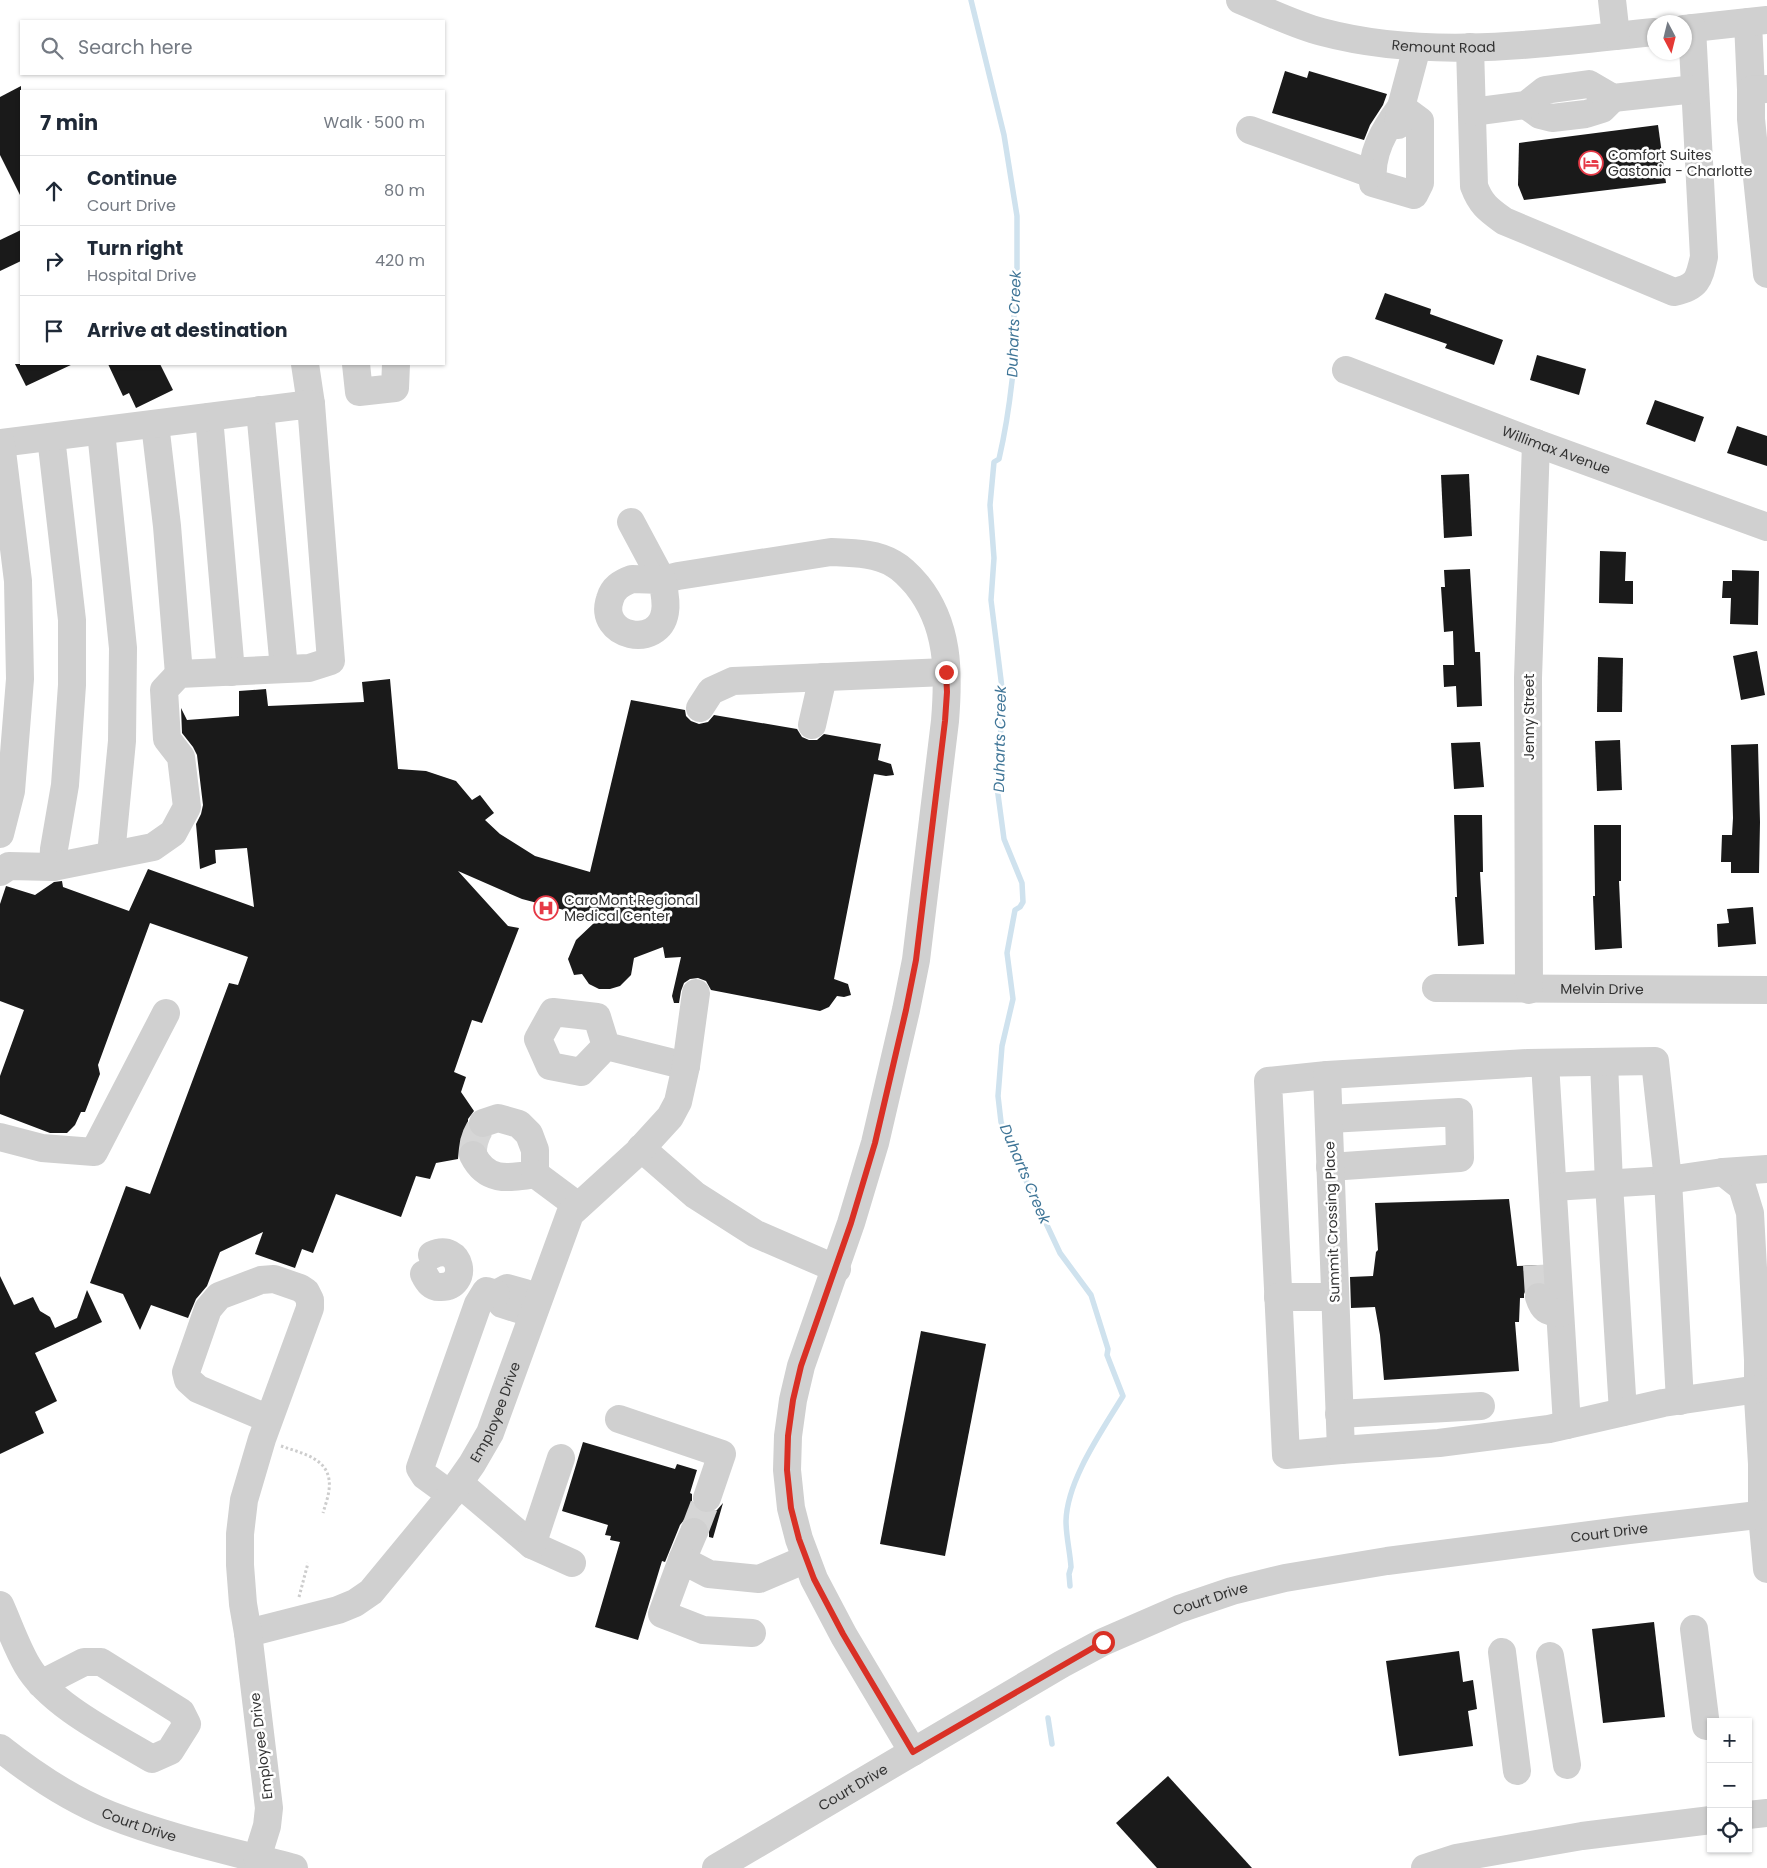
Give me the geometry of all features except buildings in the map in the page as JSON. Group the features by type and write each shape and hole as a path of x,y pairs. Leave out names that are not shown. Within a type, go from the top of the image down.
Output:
{"street":[{"name":"Remount Road","path":"1240,0 1321,32 1380,44 1417,47 1505,47 1647,33"},
{"path":"1612,0 1616,36"},
{"path":"1692,28 1758,21 1760,139 1767,274"},
{"path":"1401,107 1420,121 1420,183 1414,195 1372,183 1372,174 1374,157 1385,128 1401,107 1417,47"},
{"path":"1470,47 1474,186 1486,208 1504,221 1674,292 1689,289 1699,277 1704,257 1695,89 1692,60"},
{"path":"1472,112 1526,105 1545,90 1590,84 1613,98 1695,89"},
{"path":"1250,130 1372,174"},
{"path":"0,872 10,866 53,867 153,847 173,833 187,807 181,757 167,739 164,690 179,674 309,668 331,661 311,404 306,365"},
{"path":"356,365 360,392 395,388 396,365"},
{"name":"Willimax Avenue","path":"1346,370 1536,443 1767,527"},
{"path":"0,834 11,791 20,679 18,581 0,443 311,404"},
{"path":"260,410 284,669"},
{"path":"209,417 231,672"},
{"path":"155,424 167,526 179,674"},
{"path":"101,430 123,648 122,741 111,855"},
{"path":"51,437 72,620 72,685 65,785 54,849 53,867"},
{"name":"Jenny Street","path":"1529,990 1528,678 1536,443"},
{"path":"631,522 662,580 831,552 854,553 875,557 894,564 912,579 926,597 937,618 943,637 947,692 945,721 916,960 889,1090 875,1143 837,1268 801,1366 793,1400 788,1436 787,1470 791,1508 799,1539 814,1579 843,1634 913,1752"},
{"path":"700,708 711,691 733,681 946,672"},
{"path":"812,725 823,677"},
{"name":"Melvin Drive","path":"1436,988 1767,990"},
{"path":"606,1046 686,1066 696,993"},
{"path":"0,1137 42,1148 94,1152 166,1013"},
{"path":"1680,1400 1668,1180 1655,1061 1545,1063 1327,1075 1268,1081 1286,1455 1439,1443 1549,1429 1680,1400 1758,1389"},
{"path":"1604,1062 1609,1184 1623,1412"},
{"path":"1545,1063 1553,1187 1547,1258 1560,1314 1567,1425"},
{"name":"Employee Drive","path":"248,1633 338,1610 355,1603 371,1592 455,1489 485,1443 532,1304 570,1214 641,1148 670,1118 678,1102 686,1066"},
{"name":"Summit Crossing Place","path":"1327,1075 1341,1450"},
{"path":"1329,1119 1459,1112 1460,1158 1330,1167"},
{"path":"483,1123 498,1118 519,1124 529,1134 535,1150 535,1174"},
{"path":"641,1148 695,1195 756,1234 837,1268"},
{"path":"473,1155 477,1164 486,1173 498,1177 535,1174 578,1206"},
{"path":"1553,1187 1668,1180 1722,1172 1767,1169"},
{"path":"1722,1172 1742,1187 1750,1213 1767,1568"},
{"path":"428,1264 427,1281 437,1287 448,1286 457,1279 491,1293"},
{"name":"Employee Drive","path":"257,1858 267,1826 269,1808 243,1604 240,1574 240,1534 244,1500 265,1429 310,1308 310,1300 306,1292 274,1279 261,1280 219,1296 208,1309 186,1372 188,1380 198,1390 265,1429"},
{"path":"532,1304 525,1293 507,1288 491,1293 478,1304 420,1468 425,1476 455,1489 532,1545 572,1563"},
{"path":"1757,1343 1767,1291"},
{"path":"1278,1297 1335,1297"},
{"path":"1539,1297 1542,1307 1548,1312 1560,1314"},
{"path":"1339,1414 1481,1406"},
{"path":"620,1419 722,1454 707,1498"},
{"path":"532,1545 561,1458"},
{"name":"Court Drive","path":"716,1868 1103,1642 1179,1609 1232,1591 1284,1578 1387,1561 1765,1514"},
{"path":"694,1532 662,1614 703,1630 752,1633"},
{"path":"682,1560 709,1574 759,1579 806,1559"},
{"path":"0,1605 27,1665 41,1684 76,1714 152,1759 170,1751 187,1724 181,1712 101,1662 84,1662 41,1684"},
{"path":"1694,1629 1706,1726"},
{"path":"1502,1652 1517,1771"},
{"path":"1550,1656 1567,1765"},
{"name":"Court Drive","path":"0,1748 26,1769 57,1788 110,1815 152,1830 294,1868"},
{"path":"1752,1815 1767,1813"},
{"path":"1425,1868 1456,1858 1553,1841 1707,1821"}],"path":[{"path":"265,1429 323,1464 329,1477 329,1490 323,1513"},
{"path":"292,1622 308,1563"}],"waterway":[{"name":"Duharts Creek","path":"971,0 1004,135 1017,216 1017,295 1014,302 1013,378 999,459 994,462 990,505 994,558 991,600 1002,688 999,694 1002,720 999,747 1001,760 997,787 1004,839 1022,883 1023,902 1015,910 1007,953 1013,999 1002,1046 998,1096 1001,1122 1016,1159 1060,1253 1091,1295 1108,1349 1107,1355 1123,1396 1087,1456 1072,1489 1066,1521 1071,1567 1069,1574 1070,1586"},
{"name":"Duharts Creek","path":"1048,1718 1052,1744"}],"tunnel":[{"path":"473,1155 475,1138 483,1123"},
{"path":"1537,1265 1539,1297"},
{"path":"694,1532 707,1498"}],"place":[{"name":"Comfort Suites Gastonia - Charlotte","path":"1591,163"},
{"name":"CaroMont Regional Medical Center","path":"546,908"}],"route":[{"path":"946,672 945,721 916,960 889,1090 875,1143 837,1268 801,1366 793,1400 788,1436 787,1470 791,1508 799,1539 814,1579 843,1634 913,1752 1062,1664 1103,1642"}]}
